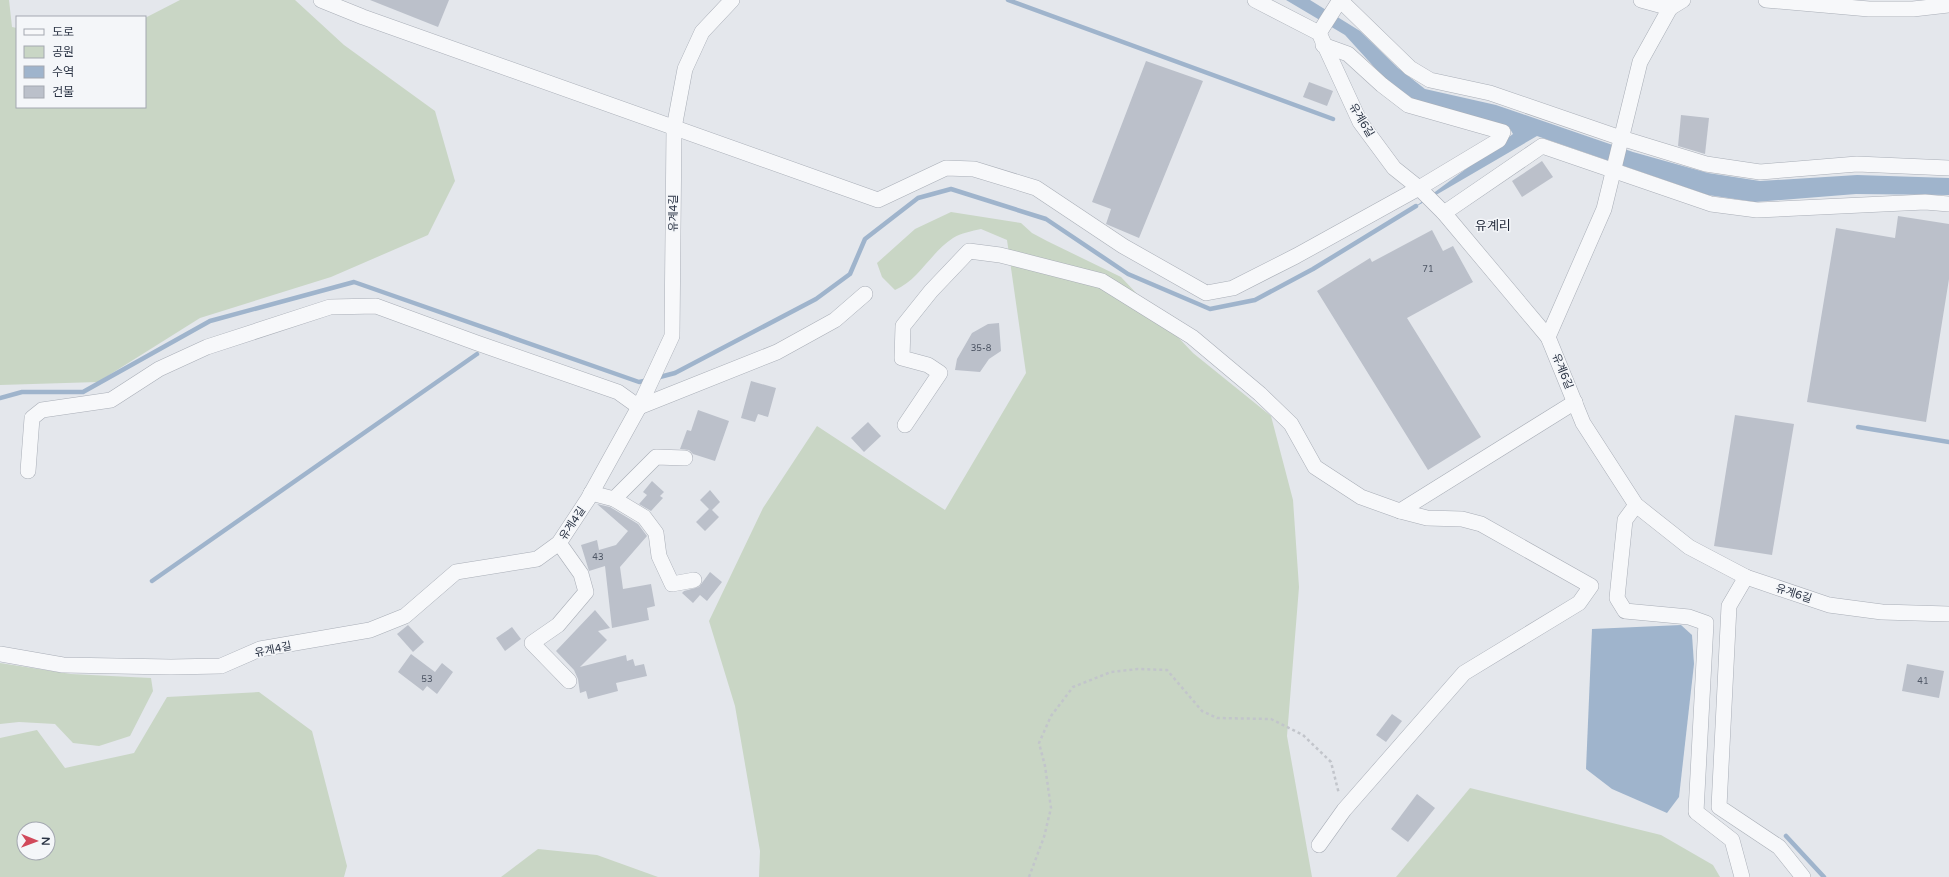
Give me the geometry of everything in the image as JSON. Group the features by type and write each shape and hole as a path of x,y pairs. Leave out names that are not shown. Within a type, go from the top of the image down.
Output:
{"street":[{"path":"321,0 363,17 878,200 946,168 974,169 1036,188 1123,246 1206,293 1233,288 1296,256 1419,188 1499,140 1503,132 1408,105 1382,85 1348,54 1255,0"},
{"name":"유계4길","path":"0,654 64,665 171,667 221,666 260,650 370,630 405,616 456,572 536,559 559,543 591,493 639,407 672,336 674,128 685,69 702,32 732,0"},
{"path":"1321,39 1340,0 1410,68 1430,80 1490,93 1621,138 1706,164 1760,172 1857,164 1949,168"},
{"path":"1641,0 1670,8"},
{"path":"1548,337 1604,209 1640,62 1670,8 1683,0"},
{"path":"1766,0 1869,9 1911,4 1949,5"},
{"name":"유계6길","path":"1321,39 1360,122 1394,168 1419,188 1444,213 1548,337 1583,423 1636,505 1689,547 1746,577 1829,605 1882,612 1949,614"},
{"path":"1444,213 1542,146 1711,204 1757,210 1925,202 1949,204"},
{"path":"905,425 940,373 928,366 902,358 903,326 931,291 969,251 1000,255 1102,281 1192,337 1260,394 1291,424 1315,467 1361,497 1400,511 1427,518 1462,519 1481,524 1591,586 1579,604 1464,673 1344,810 1319,845"},
{"path":"28,471 32,418 42,410 111,400 159,369 207,347 330,308 376,306 618,392 639,407 778,352 835,320 865,294"},
{"path":"1400,511 1575,402"},
{"path":"614,499 656,457 685,458"},
{"path":"591,493 614,499 644,517 656,534 659,556 672,584 694,580"},
{"path":"1636,505 1625,520 1617,598 1625,611 1689,618 1706,623 1696,812 1732,840 1742,877"},
{"path":"559,543 581,574 586,592 558,626 532,643 569,681"},
{"path":"1746,577 1729,606 1719,807 1779,847 1803,877"}],"path":[{"path":"1030,877 1044,837 1051,808 1045,766 1039,743 1051,716 1073,687 1111,672 1138,669 1167,670 1202,711 1217,718 1270,719 1304,735 1331,762 1344,810"}],"green space":[{"path":"0,0 9,0 12,27 16,28 16,108 146,108 146,17 180,0 295,0 344,45 435,111 455,181 428,235 331,277 200,318 98,382 0,385"},
{"path":"951,212 1021,223 1032,233 1121,277 1193,353 1271,416 1293,500 1299,587 1287,736 1312,877 759,877 760,851 735,706 709,621 763,508 817,426 945,510 1026,373 1007,240 981,229 967,232 956,236 945,244 911,280 895,290 882,277 877,263 915,229"},
{"path":"0,663 71,674 151,678 153,691 130,736 99,746 73,743 55,724 19,722 0,724"},
{"path":"259,692 312,731 347,866 344,877 0,877 0,738 37,730 65,768 134,753 167,697"},
{"path":"1470,788 1661,835 1713,865 1720,877 1396,877"},
{"path":"538,849 597,855 658,877 501,877"}],"water":[{"path":"1286,0 1310,0 1360,31 1398,68 1425,89 1496,105 1633,152 1708,173 1760,181 1857,175 1949,178 1949,195 1856,194 1755,202 1708,195 1537,136 1412,209 1513,134 1509,127 1416,101 1386,80 1345,35"},
{"path":"1681,625 1692,635 1694,664 1679,797 1667,813 1612,789 1586,769 1592,629"}],"building":[{"path":"370,0 449,0 438,27"},
{"path":"1146,61 1203,81 1139,238 1106,224 1111,209 1092,202"},
{"path":"1309,82 1333,91 1327,106 1303,97"},
{"path":"1681,115 1709,118 1705,154 1678,146"},
{"path":"1542,161 1553,177 1522,197 1512,181"},
{"path":"1898,216 1949,224 1949,279 1926,422 1807,402 1836,228 1895,238"},
{"path":"1432,230 1443,251 1453,246 1473,282 1407,318 1481,437 1428,470 1317,291 1370,258 1372,262"},
{"path":"999,323 1001,351 989,359 980,372 955,370 957,359 972,333 988,324"},
{"path":"751,381 776,388 768,417 758,414 755,422 741,418"},
{"path":"698,410 729,421 715,461 693,454 689,450 680,449 687,430 691,431"},
{"path":"1735,415 1794,424 1772,555 1714,546"},
{"path":"868,422 881,436 864,452 851,438"},
{"path":"652,481 664,492 660,496 663,498 651,511 639,504 647,495 643,492"},
{"path":"710,490 720,502 712,510 719,517 705,531 696,522 709,509 700,500"},
{"path":"597,504 610,507 638,524 647,536 620,567 623,589 651,584 655,606 647,608 649,620 612,628 605,566 589,571 581,545 597,540 599,550 616,545 628,531"},
{"path":"710,572 722,582 707,601 700,595 693,603 682,593 684,591 699,587"},
{"path":"595,610 610,628 598,631 607,640 580,667 626,655 627,661 633,659 635,666 644,664 647,676 616,683 618,691 588,699 586,691 580,693 578,679 574,670 556,651"},
{"path":"408,625 424,642 413,652 397,634"},
{"path":"512,627 521,639 505,651 496,638"},
{"path":"411,654 435,672 442,663 453,672 437,694 427,686 423,691 398,672"},
{"path":"1907,664 1944,671 1939,698 1902,691"},
{"path":"1392,714 1402,721 1386,742 1376,735"},
{"path":"1417,794 1435,808 1408,842 1391,829"}],"waterway":[{"path":"1008,0 1333,119"},
{"path":"656,378 675,373 816,299 850,274 865,239 918,198 951,189 1046,219 1128,274 1210,309 1255,300 1313,269 1416,206"},
{"path":"0,398 22,392 83,392 210,321 354,282 639,382 649,380"},
{"path":"152,581 477,354"},
{"path":"1858,427 1949,442"},
{"path":"1786,836 1824,877"}],"district":[{"name":"유계리","path":"1493,225"}]}
